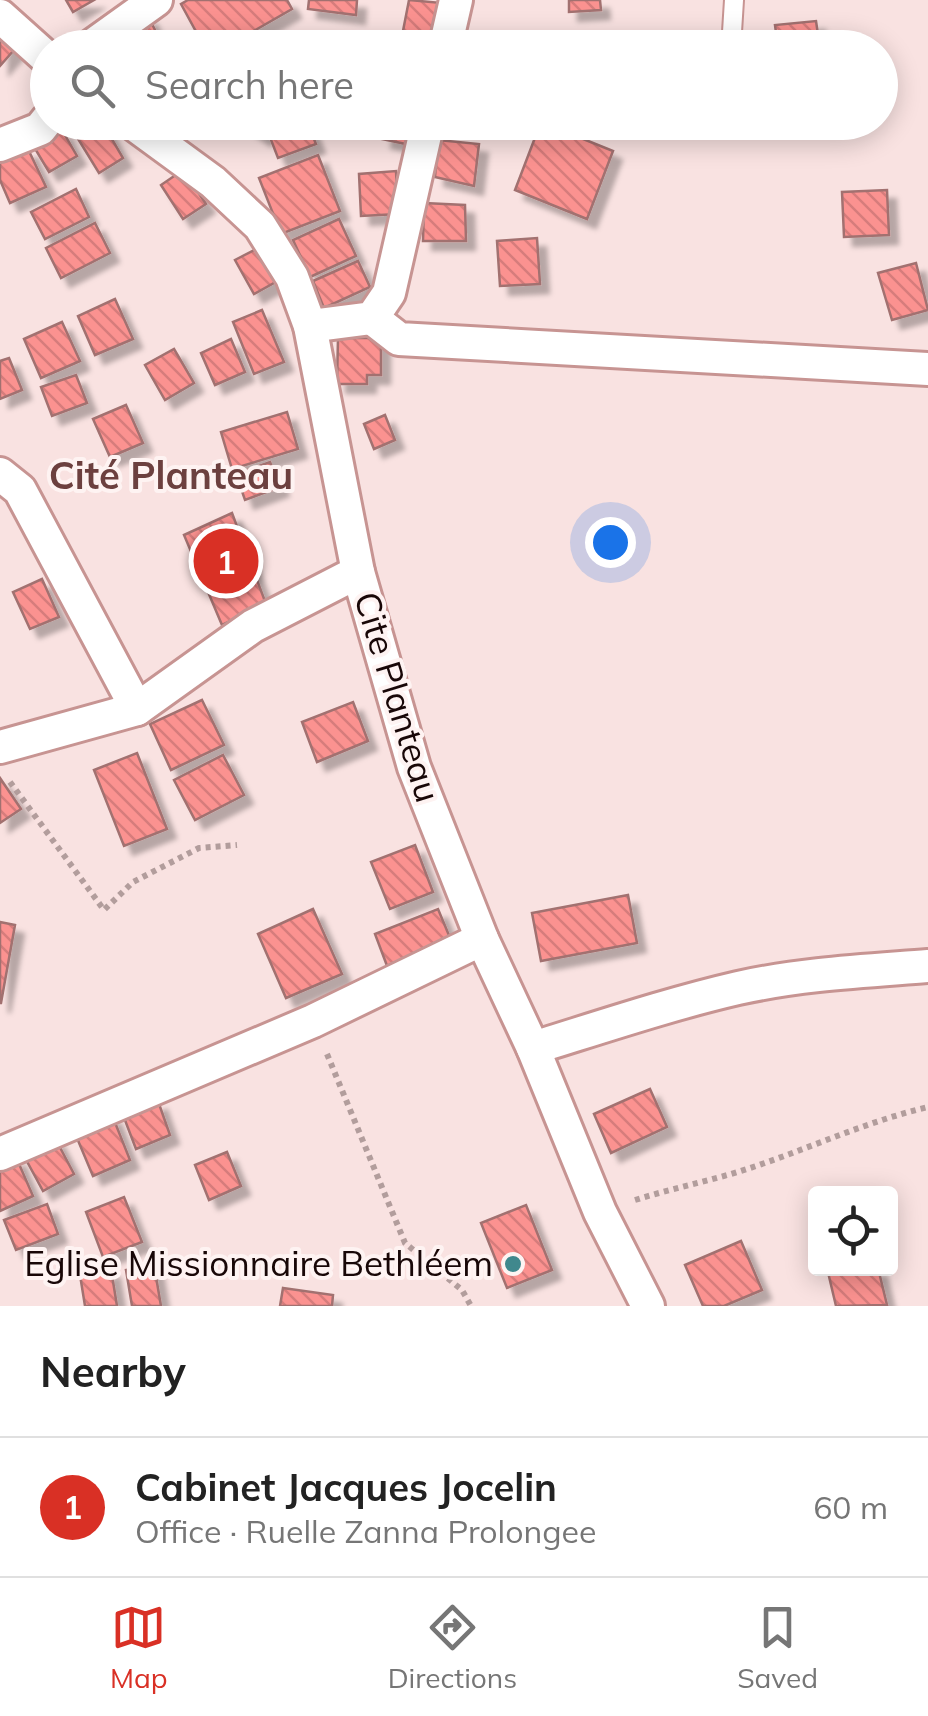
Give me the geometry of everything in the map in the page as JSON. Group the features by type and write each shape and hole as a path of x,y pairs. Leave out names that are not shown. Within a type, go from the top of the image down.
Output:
{"street":[{"path":"114,30 156,0"},
{"path":"449,30 456,0"},
{"path":"0,16 30,43"},
{"path":"0,145 30,133"},
{"name":"Cite Planteau","path":"156,140 213,182 260,226 292,277 310,326 358,572 414,767 482,939 533,1048 640,1304"},
{"path":"372,318 390,293 424,140"},
{"path":"310,326 372,318 399,339 928,370"},
{"path":"0,474 20,490 137,709"},
{"path":"0,748 137,709 253,626 358,572"},
{"path":"0,1154 313,1021 482,939"},
{"path":"533,1048 740,988 811,975 928,966"}],"lane":[{"path":"732,30 734,0"}],"path":[{"path":"0,769 104,910 133,882 199,848 236,845"},
{"path":"313,1021 406,1243 462,1290 471,1306"},
{"path":"600,1212 685,1183 730,1174 882,1118 928,1108"}],"building":[{"path":"66,0 94,0 73,12"},
{"path":"188,0 287,0 292,9 255,30 195,30 181,4"},
{"path":"309,0 357,0 356,15 308,9"},
{"path":"409,0 442,3 437,30 403,30"},
{"path":"569,0 600,0 601,10 569,12"},
{"path":"148,16 155,30 121,30"},
{"path":"816,21 817,30 776,30 775,25"},
{"path":"0,25 20,43 0,66"},
{"path":"46,140 68,140 77,156 49,172 34,147"},
{"path":"79,140 112,140 123,158 99,173"},
{"path":"271,140 314,140 316,144 278,158"},
{"path":"387,140 416,140 415,146"},
{"path":"438,140 479,144 474,186 435,177"},
{"path":"534,140 586,140 613,151 587,219 515,190"},
{"path":"28,149 46,187 10,203 0,180 0,162"},
{"path":"318,155 340,211 281,234 259,178"},
{"path":"183,170 206,204 183,219 161,185"},
{"path":"396,171 398,214 361,216 359,174"},
{"path":"76,189 89,217 45,239 31,212"},
{"path":"887,190 889,235 844,237 842,192"},
{"path":"424,203 465,205 466,241 423,241"},
{"path":"339,219 356,256 310,277 293,240"},
{"path":"95,223 110,253 61,278 46,248"},
{"path":"537,238 540,284 500,286 497,241"},
{"path":"262,246 281,279 254,294 235,260"},
{"path":"358,261 370,287 324,308 313,281"},
{"path":"916,263 928,310 892,320 878,273"},
{"path":"115,299 133,339 95,355 78,316"},
{"path":"262,310 284,362 254,374 233,322"},
{"path":"62,322 80,361 41,378 24,339"},
{"path":"338,338 381,338 381,375 367,375 367,384 337,384"},
{"path":"231,339 245,372 215,385 201,353"},
{"path":"174,349 194,383 165,400 145,365"},
{"path":"9,358 22,390 0,399 0,361"},
{"path":"76,375 87,403 52,416 41,387"},
{"path":"126,405 143,443 110,457 93,419"},
{"path":"287,412 298,449 232,469 221,432"},
{"path":"385,415 395,440 374,449 364,424"},
{"path":"270,462 280,487 245,500 236,474"},
{"path":"232,513 266,604 222,625 184,535"},
{"path":"42,579 59,617 30,629 13,592"},
{"path":"202,700 224,745 171,770 150,724"},
{"path":"353,702 368,741 317,762 302,722"},
{"path":"137,753 167,829 124,846 94,770"},
{"path":"223,755 244,795 195,820 174,780"},
{"path":"0,778 21,809 0,823"},
{"path":"415,845 433,892 390,909 371,862"},
{"path":"628,895 637,943 541,961 532,913"},
{"path":"313,909 342,974 286,998 258,934"},
{"path":"438,909 453,945 389,971 375,934"},
{"path":"0,922 15,925 1,1003 0,1003"},
{"path":"650,1089 667,1127 611,1153 594,1114"},
{"path":"158,1101 170,1135 136,1149 123,1115"},
{"path":"112,1115 130,1160 93,1176 74,1131"},
{"path":"55,1138 74,1174 43,1191 23,1154"},
{"path":"227,1152 241,1186 209,1200 195,1165"},
{"path":"16,1157 33,1196 0,1211 0,1165"},
{"path":"124,1197 142,1242 103,1257 86,1212"},
{"path":"47,1204 58,1234 16,1250 4,1220"},
{"path":"526,1205 552,1270 507,1288 481,1223"},
{"path":"741,1241 762,1290 724,1306 703,1306 685,1265"},
{"path":"154,1265 161,1306 132,1306 126,1270"},
{"path":"111,1269 117,1306 85,1306 80,1275"},
{"path":"829,1276 880,1276 887,1305 836,1306"},
{"path":"283,1288 333,1295 332,1306 280,1306"}],"place":[{"name":"Cabinet Jacques Jocelin","path":"226,561"},
{"name":"Eglise Missionnaire Bethléem","path":"513,1264"}],"district":[{"name":"Cité Planteau","path":"171,476"}]}
